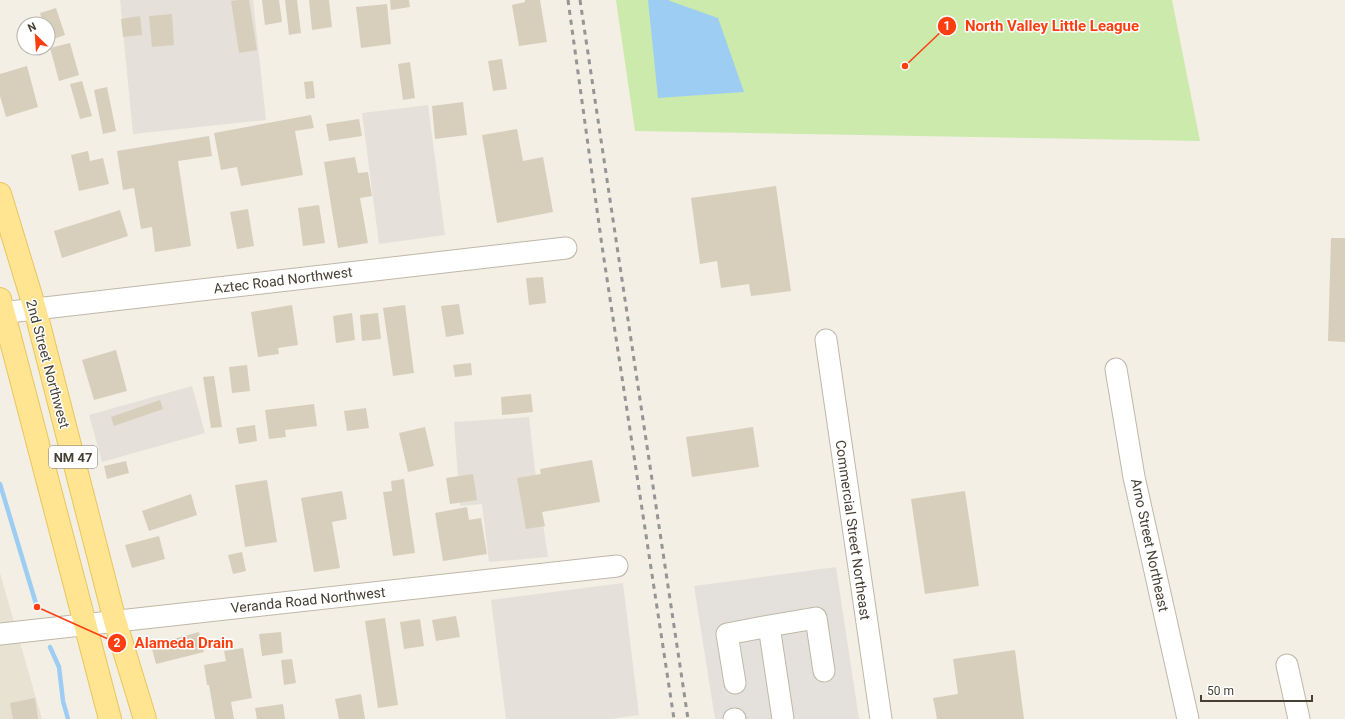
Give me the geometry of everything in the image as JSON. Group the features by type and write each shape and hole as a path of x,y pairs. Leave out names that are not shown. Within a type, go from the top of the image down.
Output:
{"main road":[{"name":"2nd Street Northwest","path":"0,194 34,309 115,621 145,719"},
{"name":"2nd Street Northwest","path":"1,308 110,719"}],"street":[{"name":"Aztec Road Northwest","path":"1,308 34,309 566,248"},
{"name":"Commercial Street Northeast","path":"826,340 881,719"},
{"name":"Arno Street Northeast","path":"1116,370 1134,477 1188,719"},
{"name":"Veranda Road Northwest","path":"0,634 617,566"},
{"path":"735,683 728,634 816,618 824,671"},
{"path":"769,626 784,719"},
{"path":"1287,665 1299,719"}],"shaded area":[{"path":"120,0 253,0 266,120 133,134"},
{"path":"428,105 445,235 379,244 362,113"},
{"path":"192,386 205,433 102,462 89,415"},
{"path":"529,417 548,557 489,562 482,504 460,506 454,422"},
{"path":"836,567 859,719 715,719 694,586"},
{"path":"0,573 42,719 0,719"},
{"path":"623,583 639,715 610,719 506,719 491,600"}],"green space":[{"path":"616,0 1172,0 1200,141 635,131"}],"water":[{"path":"648,0 669,0 718,18 744,92 658,98"}],"building":[{"path":"249,0 257,50 239,53 231,1"},
{"path":"262,0 279,0 282,22 265,25"},
{"path":"285,0 297,0 301,33 289,35"},
{"path":"309,0 329,0 332,27 312,30"},
{"path":"390,0 409,0 410,7 391,10"},
{"path":"525,0 540,0 547,42 519,46 512,5 525,2"},
{"path":"387,4 391,44 361,48 356,7"},
{"path":"56,8 65,35 56,38 56,16 41,16 40,13"},
{"path":"172,14 174,45 152,47 149,16"},
{"path":"140,16 142,35 123,37 121,19"},
{"path":"70,43 79,75 59,81 52,56 56,56 56,46"},
{"path":"502,59 507,89 493,91 488,61"},
{"path":"410,62 415,98 403,100 398,64"},
{"path":"27,66 38,107 6,117 0,96 0,74"},
{"path":"82,81 92,116 80,119 70,84"},
{"path":"313,81 315,98 306,99 304,82"},
{"path":"107,87 116,131 103,134 94,90"},
{"path":"463,102 467,135 435,139 432,106"},
{"path":"311,115 314,128 295,131 303,175 241,186 237,167 221,170 214,133"},
{"path":"359,119 362,136 329,141 326,124"},
{"path":"517,129 523,161 543,157 553,212 497,223 482,135"},
{"path":"209,136 212,156 178,161 191,246 155,252 152,227 141,229 134,188 123,190 117,151"},
{"path":"88,151 90,161 103,158 109,184 79,191 71,155"},
{"path":"355,157 358,173 368,172 372,196 360,198 368,243 338,248 324,162"},
{"path":"776,186 791,291 751,296 749,284 721,288 717,261 700,264 691,198"},
{"path":"319,205 325,243 303,246 298,208"},
{"path":"248,209 254,246 237,249 230,212"},
{"path":"120,210 128,236 62,258 54,231"},
{"path":"1331,238 1345,238 1345,342 1328,341"},
{"path":"543,277 546,303 529,305 526,278"},
{"path":"459,304 464,334 446,337 441,306"},
{"path":"292,305 298,345 278,348 279,354 258,357 251,312"},
{"path":"405,305 414,373 393,376 383,308"},
{"path":"352,313 355,340 336,343 333,316"},
{"path":"378,313 381,339 362,341 360,315"},
{"path":"116,350 127,391 94,400 82,360"},
{"path":"471,363 472,375 455,377 453,365"},
{"path":"247,365 250,391 232,393 229,367"},
{"path":"214,376 222,427 211,428 203,377"},
{"path":"531,394 533,412 502,415 501,397"},
{"path":"160,400 163,409 114,426 111,417"},
{"path":"314,404 317,426 285,430 286,437 269,439 265,410"},
{"path":"366,408 369,428 347,431 344,411"},
{"path":"255,425 257,441 239,444 236,428"},
{"path":"425,427 434,466 408,472 399,433"},
{"path":"753,427 759,467 692,477 686,437"},
{"path":"592,460 600,502 542,512 545,526 526,529 517,478 541,474 540,469"},
{"path":"126,461 129,473 107,479 104,466"},
{"path":"473,474 477,500 450,504 446,478"},
{"path":"404,479 415,553 393,556 383,492 392,491 391,481"},
{"path":"267,480 277,542 245,547 235,485"},
{"path":"342,491 347,519 332,522 340,568 314,572 301,498"},
{"path":"965,491 979,586 925,594 911,499"},
{"path":"191,494 197,515 149,531 142,511"},
{"path":"467,507 469,520 481,518 487,554 443,561 435,513"},
{"path":"159,536 165,559 132,568 125,545"},
{"path":"242,552 246,571 233,574 228,555"},
{"path":"456,616 460,637 436,641 432,620"},
{"path":"385,618 398,705 378,708 365,621"},
{"path":"420,619 424,646 404,649 400,622"},
{"path":"199,632 204,652 156,664 151,645"},
{"path":"281,632 283,653 262,656 259,634"},
{"path":"243,648 252,698 231,702 234,719 215,719 204,665 226,661 224,651"},
{"path":"1015,650 1024,719 937,719 933,698 958,694 953,659"},
{"path":"292,659 296,683 284,685 281,660"},
{"path":"361,694 365,719 339,719 335,699"},
{"path":"35,698 38,719 13,719 10,703"},
{"path":"283,704 285,719 257,719 255,708"}],"waterway":[{"path":"0,484 37,607"},
{"path":"50,647 59,667 63,701 68,719"}],"railway":[{"path":"568,0 602,246 674,719"},
{"path":"580,0 688,719"}],"place":[{"name":"North Valley Little League","path":"905,66"},
{"name":"Alameda Drain","path":"37,607"}]}
